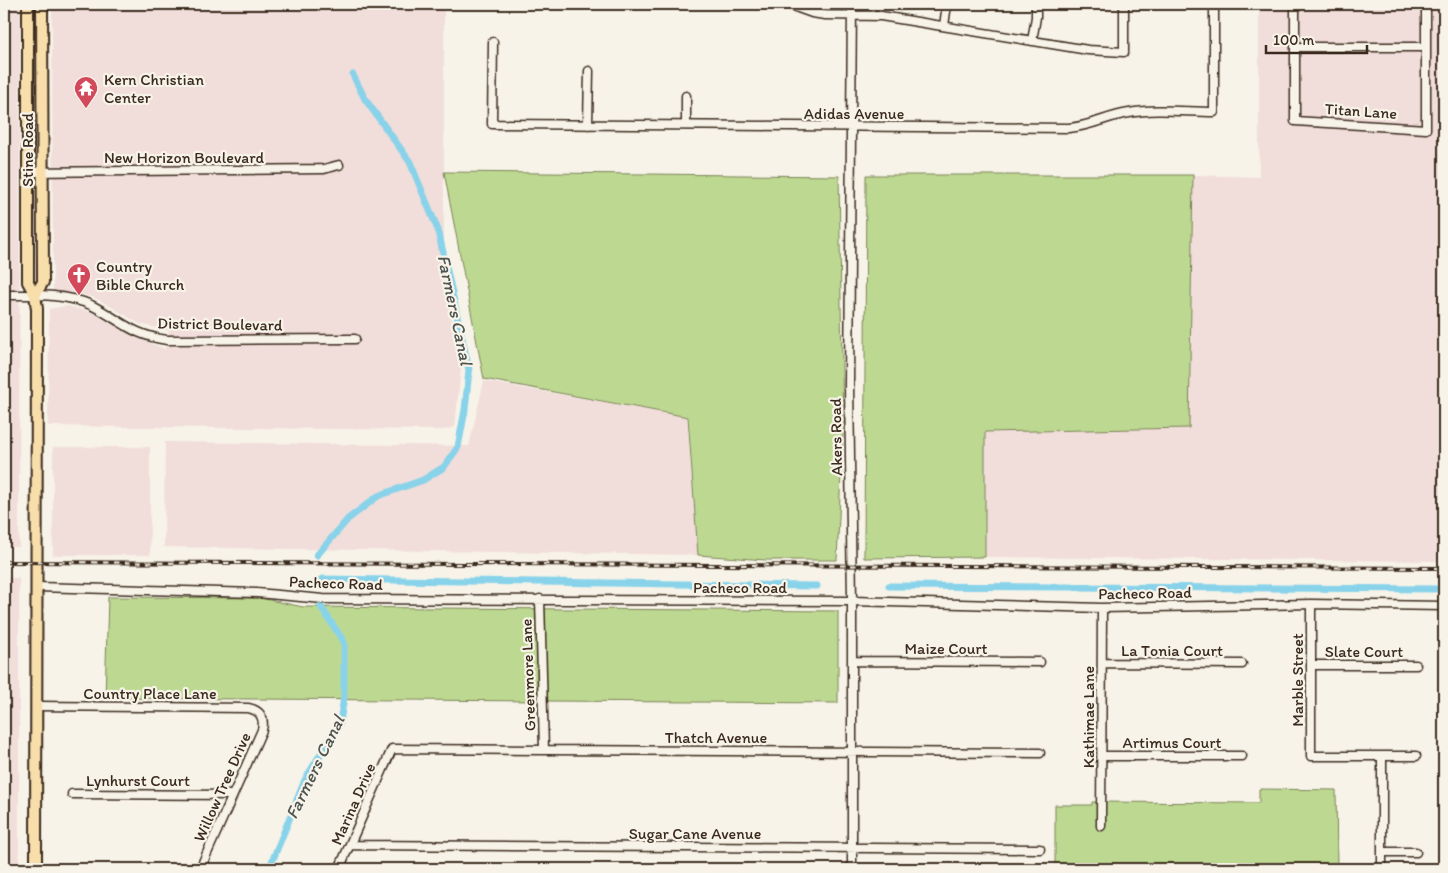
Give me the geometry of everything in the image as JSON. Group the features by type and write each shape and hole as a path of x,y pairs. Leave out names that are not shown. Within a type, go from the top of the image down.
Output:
{"main road":[{"name":"Stine Road","path":"28,4 28,282 35,294 37,309 36,869"},
{"path":"34,4 37,16 42,19"},
{"name":"Stine Road","path":"35,294 43,282 42,4"},
{"path":"28,20 34,33 35,69 42,73"}],"street":[{"path":"787,4 812,13 881,16 1088,50 1124,52 1124,4"},
{"name":"Akers Road","path":"852,4 849,385 852,601 852,869"},
{"path":"944,26 947,4"},
{"path":"1032,41 1036,4"},
{"name":"Adidas Avenue","path":"493,42 492,124 1069,128 1095,124 1115,116 1139,112 1214,112 1214,4"},
{"path":"1295,4 1295,48 1426,48 1426,4"},
{"name":"Titan Lane","path":"1295,48 1295,120 1426,129 1426,48"},
{"path":"588,125 589,72"},
{"path":"686,96 686,125"},
{"name":"New Horizon Boulevard","path":"27,172 324,169 339,165"},
{"name":"District Boulevard","path":"4,294 35,294 81,301 109,315 128,329 154,338 167,340 355,339"},
{"name":"Pacheco Road","path":"36,587 257,593 323,599 852,601 1102,608 1311,604 1444,606"},
{"name":"Greenmore Lane","path":"540,599 544,750"},
{"name":"Marble Street","path":"1311,604 1311,756 1382,756"},
{"name":"Kathimae Lane","path":"1101,826 1102,608"},
{"name":"Maize Court","path":"852,661 1040,662"},
{"name":"La Tonia Court","path":"1102,663 1242,664"},
{"name":"Slate Court","path":"1311,665 1416,665"},
{"name":"Country Place Lane","path":"36,706 253,708 261,715"},
{"name":"Willow Tree Drive","path":"200,869 264,725 261,715"},
{"name":"Thatch Avenue","path":"392,749 1040,753"},
{"name":"Marina Drive","path":"339,869 392,749"},
{"name":"Artimus Court","path":"1102,756 1242,756"},
{"path":"1382,869 1382,756 1416,756"},
{"name":"Lynhurst Court","path":"72,794 234,794"},
{"name":"Sugar Cane Avenue","path":"350,845 1040,849"},
{"path":"1382,852 1416,852"}],"shaded area":[{"path":"4,4 20,4 19,547 4,547"},
{"path":"52,4 444,4 444,277 461,368 455,427 444,430 48,426 49,309 67,306 91,312 132,336 165,349 169,331 140,324 93,297 74,293 53,292"},
{"path":"1259,4 1444,4 1444,561 985,557 985,432 1189,428 1193,175 1259,177"},
{"path":"484,381 687,417 698,555 164,547 165,442 469,446"},
{"path":"53,447 150,447 150,555 53,555"},
{"path":"4,578 19,578 19,869 4,869"}],"green space":[{"path":"444,172 839,176 843,430 837,560 766,560 698,555 688,417 484,379"},
{"path":"866,175 1193,175 1189,428 985,432 985,557 864,558"},
{"path":"108,597 260,598 303,607 838,611 838,703 105,698"},
{"path":"1259,789 1336,790 1337,869 1055,869 1055,805 1092,805 1092,802 1259,803"}],"waterway":[{"name":"Farmers Canal","path":"317,555 348,519 378,496 423,480 444,467 458,447 465,410 469,370 438,230 410,162 365,99 353,75"},
{"path":"316,582 323,579 817,586"},
{"path":"889,586 1444,589"},
{"name":"Farmers Canal","path":"269,869 305,780 340,722 344,697 344,642 321,607"}],"railway":[{"path":"4,562 1444,568"}],"place":[{"name":"Kern Christian Center","path":"86,109"},
{"name":"Country Bible Church","path":"79,296"}]}
